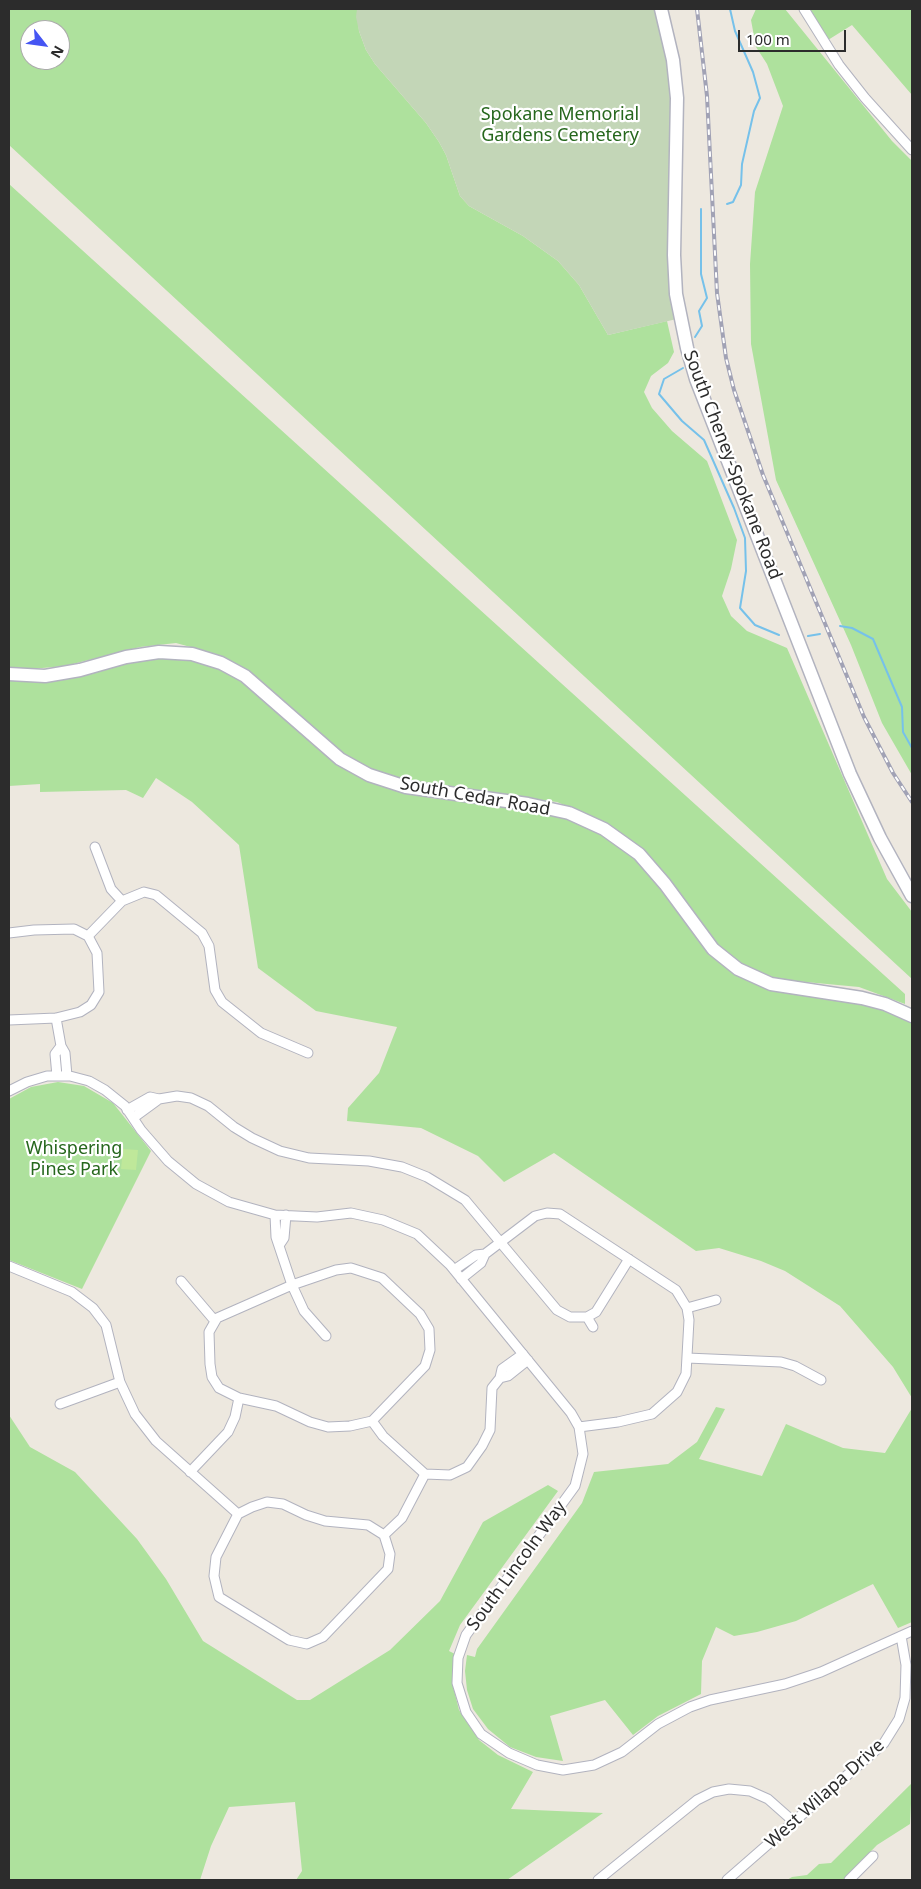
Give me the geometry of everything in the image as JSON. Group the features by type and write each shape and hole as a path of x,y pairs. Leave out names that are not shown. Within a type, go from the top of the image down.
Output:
{"street":[{"name":"South Cheney-Spokane Road","path":"661,9 672,60 677,98 674,255 676,294 687,348 696,379 850,774 880,838 912,896"},
{"path":"804,9 840,65 865,98 912,150"},
{"name":"South Cedar Road","path":"9,674 45,676 80,670 126,657 159,652 192,654 221,662 245,676 340,759 369,775 406,787 528,804 569,813 604,829 639,854 665,884 713,949 738,968 771,984 862,998 885,1004 912,1016"},
{"path":"95,848 112,889 122,901"},
{"path":"88,936 122,901 144,892 156,895 202,933 209,946 216,990 222,1002 261,1033 308,1053"},
{"path":"9,933 74,929 88,936 97,953 99,992 91,1005 80,1012 56,1018 9,1020"},
{"path":"9,1091 27,1082 47,1076 62,1076 56,1054 61,1046 56,1018"},
{"name":"South Lincoln Way","path":"62,1076 89,1081 105,1090 127,1110 168,1160 196,1184 229,1202 275,1215 317,1217 351,1213 383,1220 417,1234 454,1270 571,1413 579,1427 582,1454 575,1486 466,1634 458,1658 458,1683 466,1712 482,1734 510,1753 537,1765 563,1770 594,1765 622,1752 658,1724 690,1707 710,1700 785,1684 821,1672 912,1631"},
{"path":"133,1118 159,1100 177,1096 191,1098 208,1106 234,1127 252,1138 280,1151 309,1158 368,1161 402,1168 427,1177 465,1200 556,1310 570,1317 587,1317 596,1312 629,1259"},
{"path":"127,1110 150,1097 159,1100"},
{"path":"461,1279 481,1263 485,1254 535,1216 547,1213 560,1214 676,1290 687,1308 689,1320 686,1374 677,1392 652,1414 618,1422 579,1427"},
{"path":"275,1215 276,1236 292,1285 304,1311 326,1336"},
{"path":"280,1244 284,1238 286,1215"},
{"path":"454,1270 476,1255 485,1254"},
{"path":"9,1266 72,1292 94,1308 106,1325 120,1382 135,1414 156,1441 238,1514"},
{"path":"351,1268 368,1272 382,1278 420,1314 429,1329 430,1350 425,1366 372,1421 350,1426 328,1427 310,1422 276,1406 239,1398 219,1388 212,1377 210,1332 217,1318 292,1285 336,1270 351,1268"},
{"path":"181,1281 215,1321"},
{"path":"687,1308 716,1300"},
{"path":"587,1317 593,1327"},
{"path":"372,1421 383,1436 425,1474 450,1475 467,1467 482,1446 490,1430 492,1388 500,1378 508,1376 526,1357"},
{"path":"687,1358 787,1363 821,1380"},
{"path":"60,1404 120,1382"},
{"path":"190,1472 228,1432 236,1417 239,1398"},
{"path":"384,1535 402,1518 425,1474"},
{"path":"267,1502 283,1504 306,1515 325,1520 368,1525 384,1535 390,1554 388,1569 323,1637 307,1644 289,1640 219,1597 214,1576 216,1557 238,1514 252,1506 267,1502"},
{"name":"West Wilapa Drive","path":"727,1880 884,1744 899,1720 904,1698 906,1665 901,1636"},
{"path":"598,1880 697,1800 713,1792 729,1789 750,1791 775,1804 794,1822"},
{"path":"849,1880 873,1856"}],"green space":[{"path":"9,9 357,9 359,31 366,50 375,64 426,123 439,142 446,155 460,196 469,206 523,236 558,261 579,285 608,335 667,321 674,352 668,363 651,376 644,392 652,408 672,431 707,461 737,540 731,569 722,596 731,616 747,631 787,648 887,879 912,912 912,979 9,145"},
{"name":"Spokane Memorial Gardens Cemetery","path":"357,9 661,9 673,60 681,318 608,335 579,285 558,261 523,236 469,206 460,196 446,155 439,142 426,123 375,64 366,50 359,31 356,17"},
{"path":"756,9 785,9 892,141 912,161 912,775 882,723 851,645 776,480 751,344 750,264 755,192 783,106 767,64 756,47 751,20"},
{"path":"809,9 912,9 912,95 852,25 828,40"},
{"path":"9,184 905,994 905,1004 859,987 774,979 742,966 715,944 644,850 604,822 557,802 422,785 379,774 342,753 254,675 216,654 176,643 140,647 65,666 31,669 9,668"},
{"path":"161,655 193,658 242,679 390,788 430,798 552,811 591,826 626,849 735,972 859,1000 912,1020 912,1398 893,1367 840,1306 785,1271 761,1261 719,1248 696,1251 554,1153 504,1182 478,1156 421,1128 347,1121 348,1108 379,1073 397,1027 316,1011 258,968 239,845 192,802 156,778 143,798 126,790 40,792 40,784 9,786 9,679 19,681 56,680 132,660"},
{"name":"Whispering Pines Park","path":"58,1082 84,1086 113,1103 151,1151 82,1289 9,1260 9,1099 31,1087"},
{"path":"123,1149 138,1150 136,1170 121,1169"},
{"path":"716,1407 725,1409 699,1459 762,1476 786,1424 843,1448 885,1453 912,1408 912,1622 898,1628 873,1584 796,1621 757,1632 734,1636 716,1627 702,1661 701,1694 658,1716 633,1735 605,1700 550,1716 563,1761 536,1757 510,1747 488,1729 473,1709 467,1690 465,1671 467,1655 475,1657 477,1649 582,1503 594,1472 668,1464 697,1442"},
{"path":"9,1415 30,1447 75,1472 137,1539 166,1579 203,1641 297,1700 310,1700 390,1650 440,1601 483,1522 548,1485 558,1491 460,1625 449,1651 455,1654 453,1686 459,1710 479,1740 498,1755 533,1772 511,1809 603,1813 507,1880 296,1880 302,1871 295,1802 229,1807 211,1846 200,1880 9,1880"},
{"path":"912,1783 910,1824 877,1845 843,1880 787,1880 792,1877 807,1875 819,1864 831,1863"}],"waterway":[{"path":"727,204 733,202 741,185 742,164 754,111 760,98 753,72 735,31 730,9"},
{"path":"695,337 702,326 699,311 707,298 701,274 701,209"},
{"path":"683,368 664,379 659,394 682,421 704,440 734,508 745,538 746,571 740,608 755,625 779,635"},
{"path":"840,626 852,628 873,639 902,707 903,732 912,748"},
{"path":"808,636 820,634"}],"railway":[{"path":"697,9 707,96 717,293 726,358 734,390 763,475 864,717 893,773 912,802"}]}
